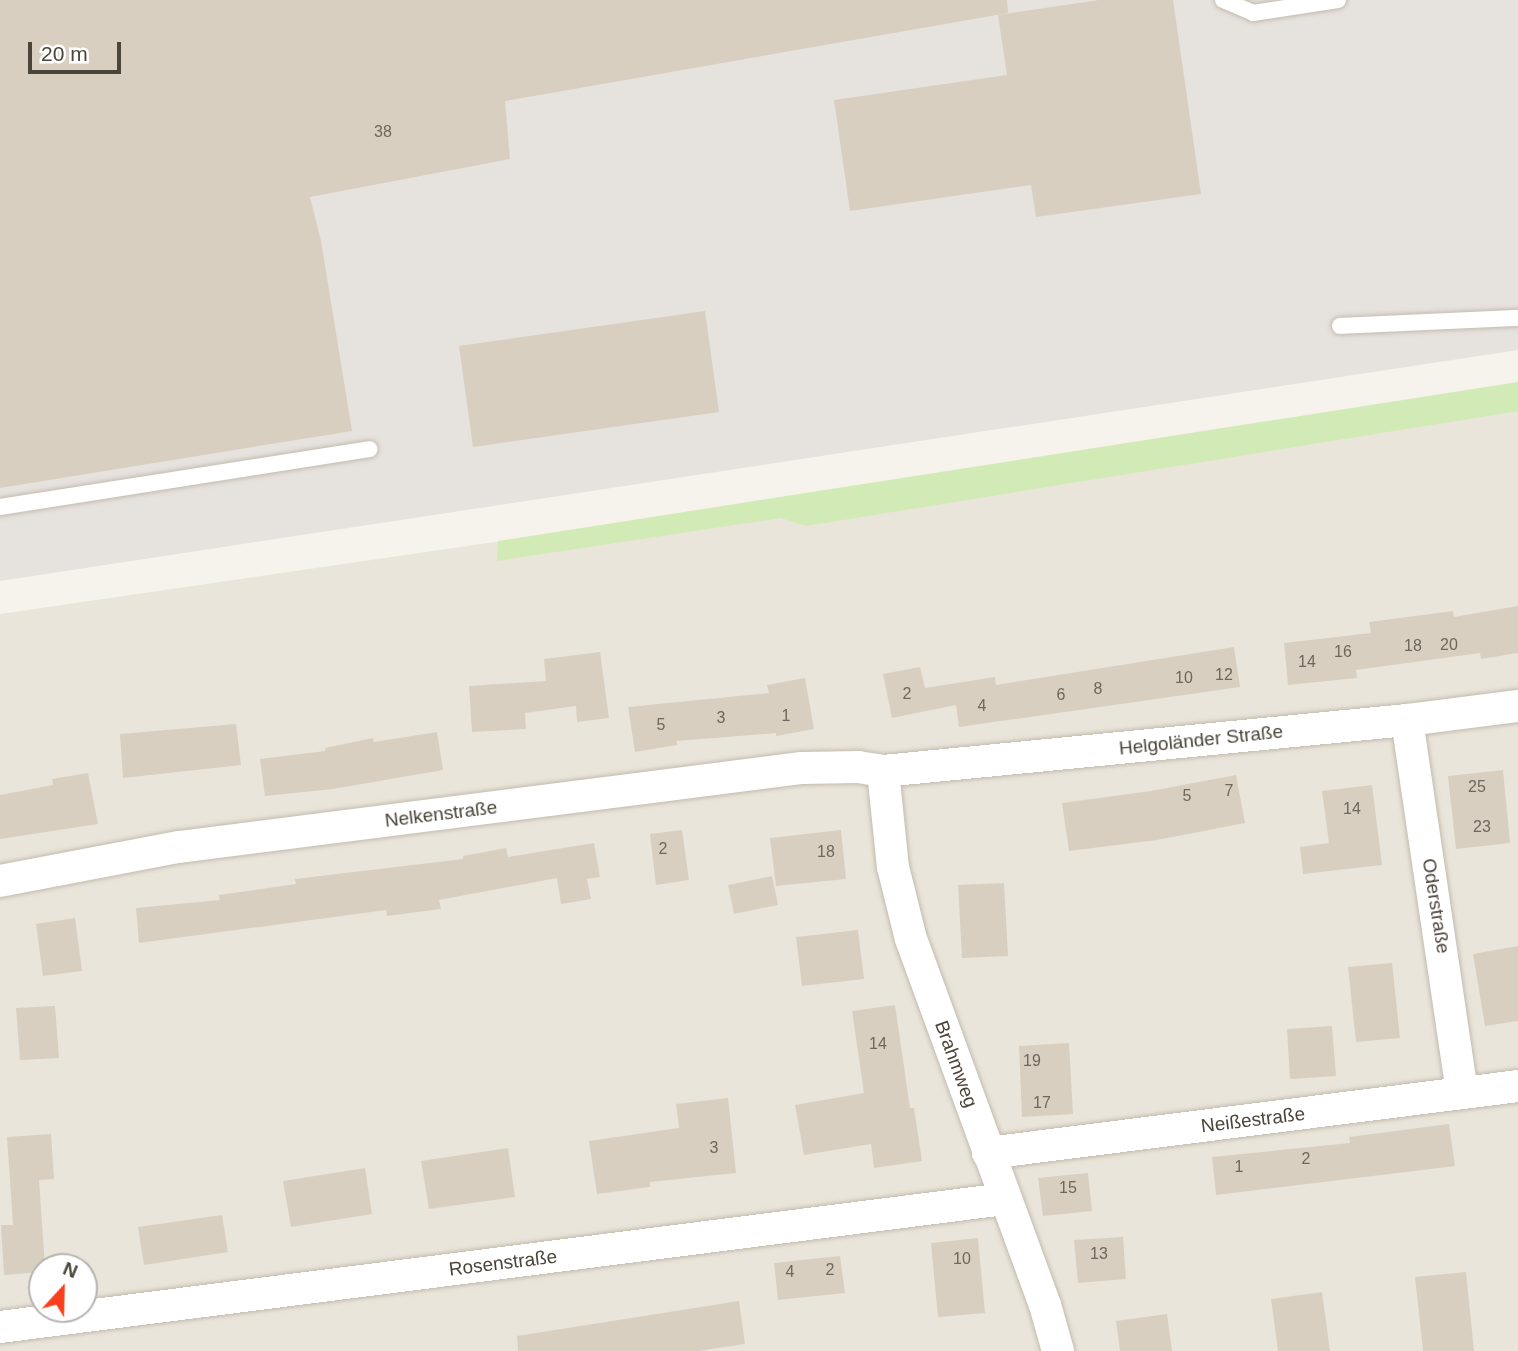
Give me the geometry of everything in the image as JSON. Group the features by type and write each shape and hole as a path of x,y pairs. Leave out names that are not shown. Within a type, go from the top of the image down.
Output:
{"street":[{"name":"Helgoländer Straße","path":"883,771 1406,720 1518,706"},
{"name":"Oderstraße","path":"1406,720 1462,1093"},
{"name":"Nelkenstraße","path":"0,881 179,847 802,768 858,767 883,771"},
{"name":"Brahmweg","path":"883,771 893,867 901,905 988,1153 1045,1305 1058,1351"},
{"name":"Neißestraße","path":"988,1153 1518,1086"},
{"name":"Rosenstraße","path":"0,1327 1005,1199"}],"lane":[{"path":"1223,0 1253,13 1338,0"},
{"path":"1340,326 1518,318"},
{"path":"0,507 369,449"}],"shaded area":[{"path":"0,0 1518,0 1518,350 0,581"},
{"path":"1518,393 1518,1351 0,1351 0,614"}],"green space":[{"path":"1518,382 1518,411 806,526 781,518 497,561 498,541"}],"building":[{"path":"0,0 1007,0 1008,13 505,101 510,159 310,197 321,241 352,431 0,488"},
{"path":"1099,0 1173,0 1201,194 1036,217 1031,185 850,211 834,100 1007,75 998,15"},
{"path":"705,311 719,412 473,447 459,346"},
{"path":"1518,606 1518,653 1481,659 1480,653 1356,670 1357,678 1288,685 1284,643 1371,633 1369,622 1453,611 1454,617"},
{"path":"1234,647 1240,687 959,727 956,705 892,718 883,674 920,667 925,688 995,677 996,685"},
{"path":"600,652 609,718 577,722 576,706 525,713 526,729 472,732 469,686 546,681 544,659"},
{"path":"805,678 814,729 776,736 776,733 677,741 677,745 635,752 628,707 769,693 767,685"},
{"path":"236,724 241,765 123,778 120,734"},
{"path":"437,732 443,770 333,789 265,796 260,759 325,751 325,748 373,738 374,742"},
{"path":"1503,770 1510,843 1456,849 1448,776"},
{"path":"88,773 98,824 0,839 0,795 53,785 52,779"},
{"path":"1236,775 1245,823 1157,840 1069,851 1062,803 1151,791"},
{"path":"1372,785 1382,865 1303,874 1300,847 1329,843 1322,791"},
{"path":"682,830 689,880 656,885 650,834"},
{"path":"841,830 846,879 776,886 770,838"},
{"path":"594,843 600,877 587,879 591,899 561,904 557,878 439,900 441,909 387,916 386,910 139,943 136,908 220,900 219,895 296,884 295,879 463,859 463,856 506,848 508,857"},
{"path":"772,876 778,905 734,914 728,885"},
{"path":"1004,883 1008,956 962,958 958,885"},
{"path":"75,918 82,971 43,976 36,924"},
{"path":"858,930 864,979 802,986 796,937"},
{"path":"1518,946 1518,1021 1485,1026 1473,954"},
{"path":"1392,963 1400,1038 1356,1042 1348,967"},
{"path":"895,1005 910,1108 914,1108 922,1161 874,1168 871,1144 804,1155 795,1105 864,1093 852,1011"},
{"path":"55,1006 59,1058 20,1060 16,1008"},
{"path":"1332,1026 1336,1076 1290,1079 1287,1029"},
{"path":"1069,1043 1073,1114 1022,1117 1019,1046"},
{"path":"728,1098 736,1173 650,1182 650,1187 597,1194 589,1141 679,1128 676,1104"},
{"path":"1449,1124 1455,1166 1216,1195 1212,1157 1350,1143 1349,1137"},
{"path":"51,1134 54,1179 39,1180 44,1253 28,1253 28,1273 4,1275 1,1225 13,1225 7,1137"},
{"path":"508,1148 515,1197 429,1209 421,1161"},
{"path":"365,1168 372,1214 291,1227 283,1181"},
{"path":"1088,1173 1092,1211 1043,1216 1038,1178"},
{"path":"222,1215 228,1252 144,1265 138,1227"},
{"path":"1123,1237 1126,1279 1078,1283 1074,1240"},
{"path":"978,1238 985,1313 938,1317 931,1243"},
{"path":"840,1256 845,1293 778,1300 774,1263"},
{"path":"1466,1272 1474,1351 1423,1351 1415,1277"},
{"path":"1322,1292 1330,1351 1278,1351 1271,1299"},
{"path":"739,1301 745,1344 698,1351 518,1351 517,1336"},
{"path":"1167,1314 1172,1351 1120,1351 1116,1321"}]}
